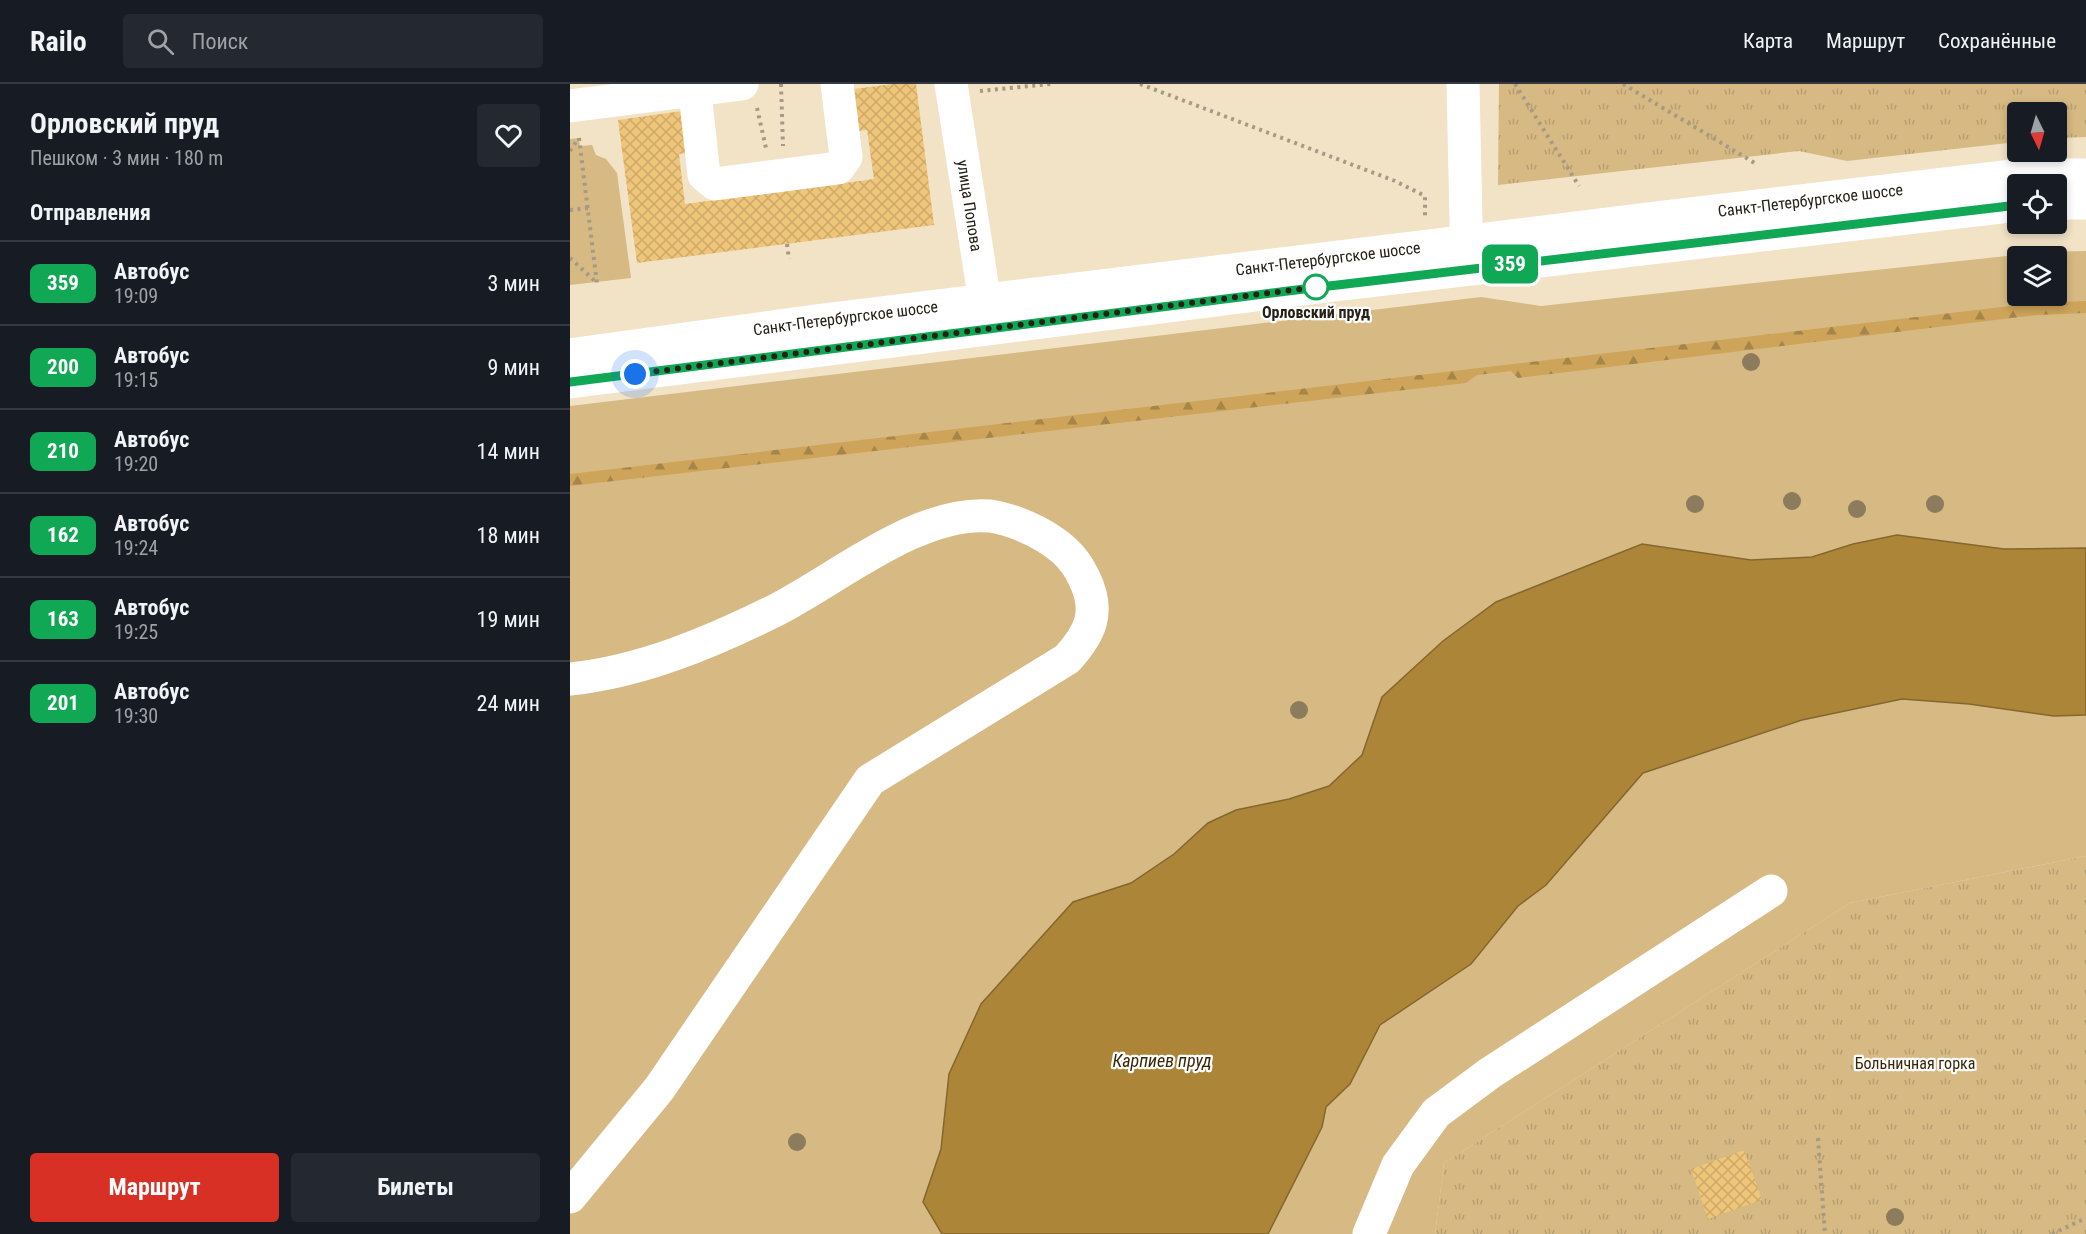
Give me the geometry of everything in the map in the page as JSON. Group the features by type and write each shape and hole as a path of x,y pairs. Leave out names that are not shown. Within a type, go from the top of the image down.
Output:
{"main road":[{"path":"694,87 704,175 715,184 838,168 846,157 837,84"},
{"path":"1463,84 1466,256"},
{"path":"570,106 614,92 694,87 749,94"},
{"name":"улица Попова","path":"952,89 987,315"},
{"name":"Санкт-Петербургское шоссе","path":"570,355 987,315 1466,256 2021,176 2086,175"},
{"path":"2067,203 2086,203"},
{"name":"Санкт-Петербургское шоссе","path":"1466,256 2007,206"},
{"name":"Санкт-Петербургское шоссе","path":"570,382 987,315"},
{"path":"570,679 648,662 715,639 774,611 916,530 953,519 990,516 1023,525 1053,541 1075,559 1088,585 1093,610 1087,638 1067,659 870,780 659,1089 570,1197"},
{"path":"1369,1234 1398,1165 1436,1113 1490,1073 1771,891"}],"path":[{"path":"778,176 784,152 781,84"},
{"path":"952,89 1051,84"},
{"path":"1140,84 1395,181 1425,196 1425,225"},
{"path":"1515,84 1579,186"},
{"path":"1623,84 1758,165"},
{"path":"749,94 768,154 778,176"},
{"path":"570,139 579,138"},
{"path":"570,151 579,138"},
{"path":"570,258 597,283 579,138"},
{"path":"570,210 588,208"},
{"path":"787,244 789,259"},
{"path":"1818,1138 1824,1234"},
{"path":"2052,1234 2086,1218"}],"green space":[{"path":"1499,84 2086,84 2086,137 2067,138 2067,102 2007,102 2007,143 1847,161 1799,151 1498,185"},
{"path":"579,138 580,146 592,145 596,155 606,159 617,173 631,278 570,285 570,139"},
{"path":"2067,251 2086,251 2086,548 2004,549 1897,535 1853,544 1812,557 1751,560 1642,544 1496,602 1443,641 1383,697 1362,755 1329,786 1208,823 1174,854 1131,883 1073,902 1032,950 949,1074 941,1149 923,1202 942,1234 570,1234 570,406 1481,297 1541,306 2007,256 2007,306 2067,306"},
{"path":"2086,301 2086,313 2037,315 1518,378 1511,371 1477,375 1466,383 570,486 570,474 2011,306 2067,306 2067,302"},
{"path":"1902,699 1969,704 2054,716 2086,715 2086,856 1850,903 1444,1163 1435,1234 1268,1234 1322,1127 1326,1107 1350,1084 1380,1025 1471,964 1518,906 1546,885 1643,773 1802,720"},
{"name":"Больничная горка","path":"2086,856 2086,1234 1435,1234 1444,1163 1850,903"}],"water":[{"name":"Карпиев пруд","path":"1897,535 2004,549 2086,548 2086,715 2054,716 1969,704 1902,699 1802,720 1643,773 1546,885 1518,906 1471,964 1380,1025 1350,1084 1326,1107 1322,1127 1268,1234 942,1234 923,1202 941,1149 949,1074 981,1004 1073,902 1131,883 1174,854 1208,823 1236,810 1289,799 1329,786 1362,755 1382,697 1443,641 1496,602 1642,544 1751,560 1812,557 1853,544"}],"building":[{"path":"893,84 916,84 934,225 637,263 618,120 682,111 687,153 679,154 685,204 808,188 874,179 867,130 859,131 854,89"},
{"path":"1744,1150 1762,1200 1708,1219 1691,1169"}],"bus line":[{"name":"359","path":"570,382 1312,288 2007,206"}],"place":[{"name":"Орловский пруд","path":"1316,287"}],"route":[{"path":"635,374 1316,287"}]}
